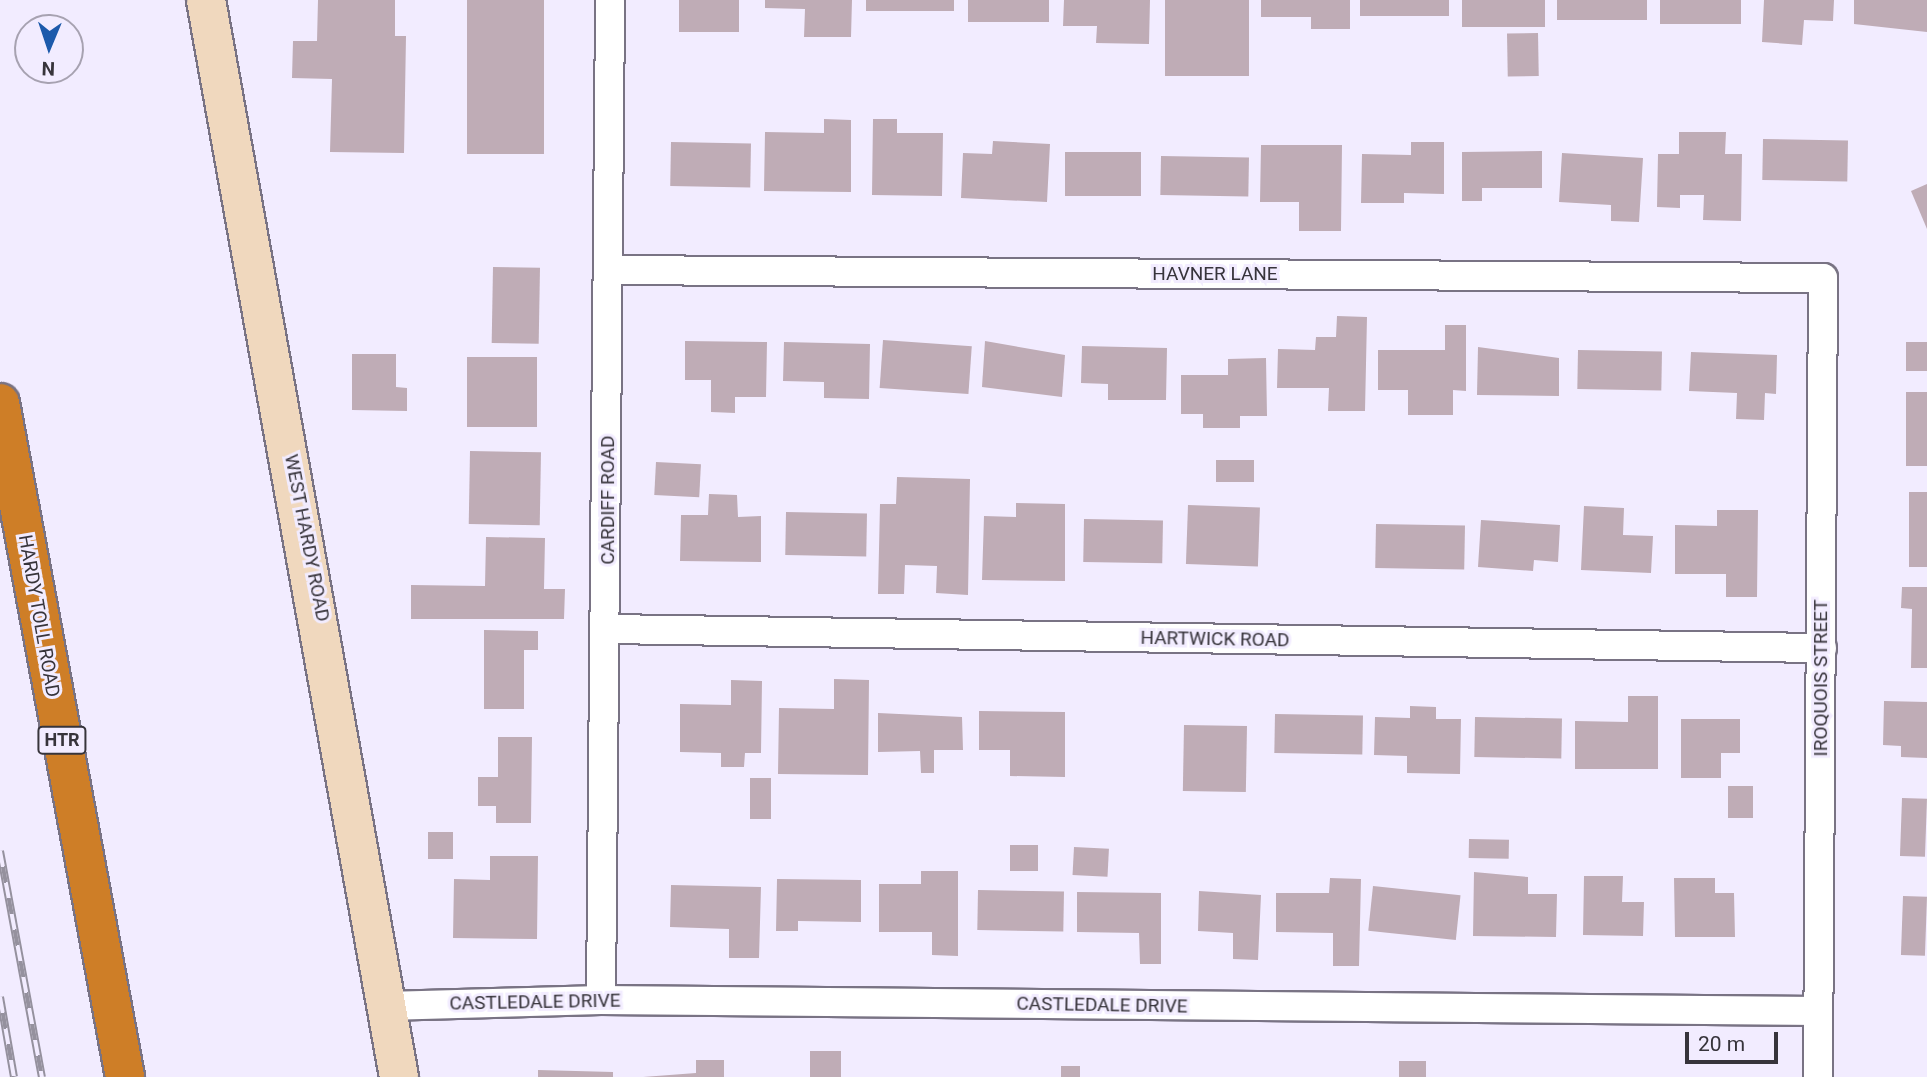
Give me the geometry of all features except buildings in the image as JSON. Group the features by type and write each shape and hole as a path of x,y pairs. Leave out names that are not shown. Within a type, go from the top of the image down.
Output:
{"highway":[{"name":"HARDY TOLL ROAD","path":"0,403 125,1077"}],"main road":[{"name":"WEST HARDY ROAD","path":"206,0 400,1077"}],"street":[{"name":"CARDIFF ROAD","path":"601,1000 608,629 610,0"},
{"name":"HAVNER LANE","path":"608,270 1823,278"},
{"name":"IROQUOIS STREET","path":"1818,1077 1823,278"},
{"name":"HARTWICK ROAD","path":"608,629 1822,648"},
{"name":"CASTLEDALE DRIVE","path":"386,1006 601,1000 1818,1011"}],"railway":[{"path":"0,851 42,1077"},
{"path":"0,997 14,1077"}]}
